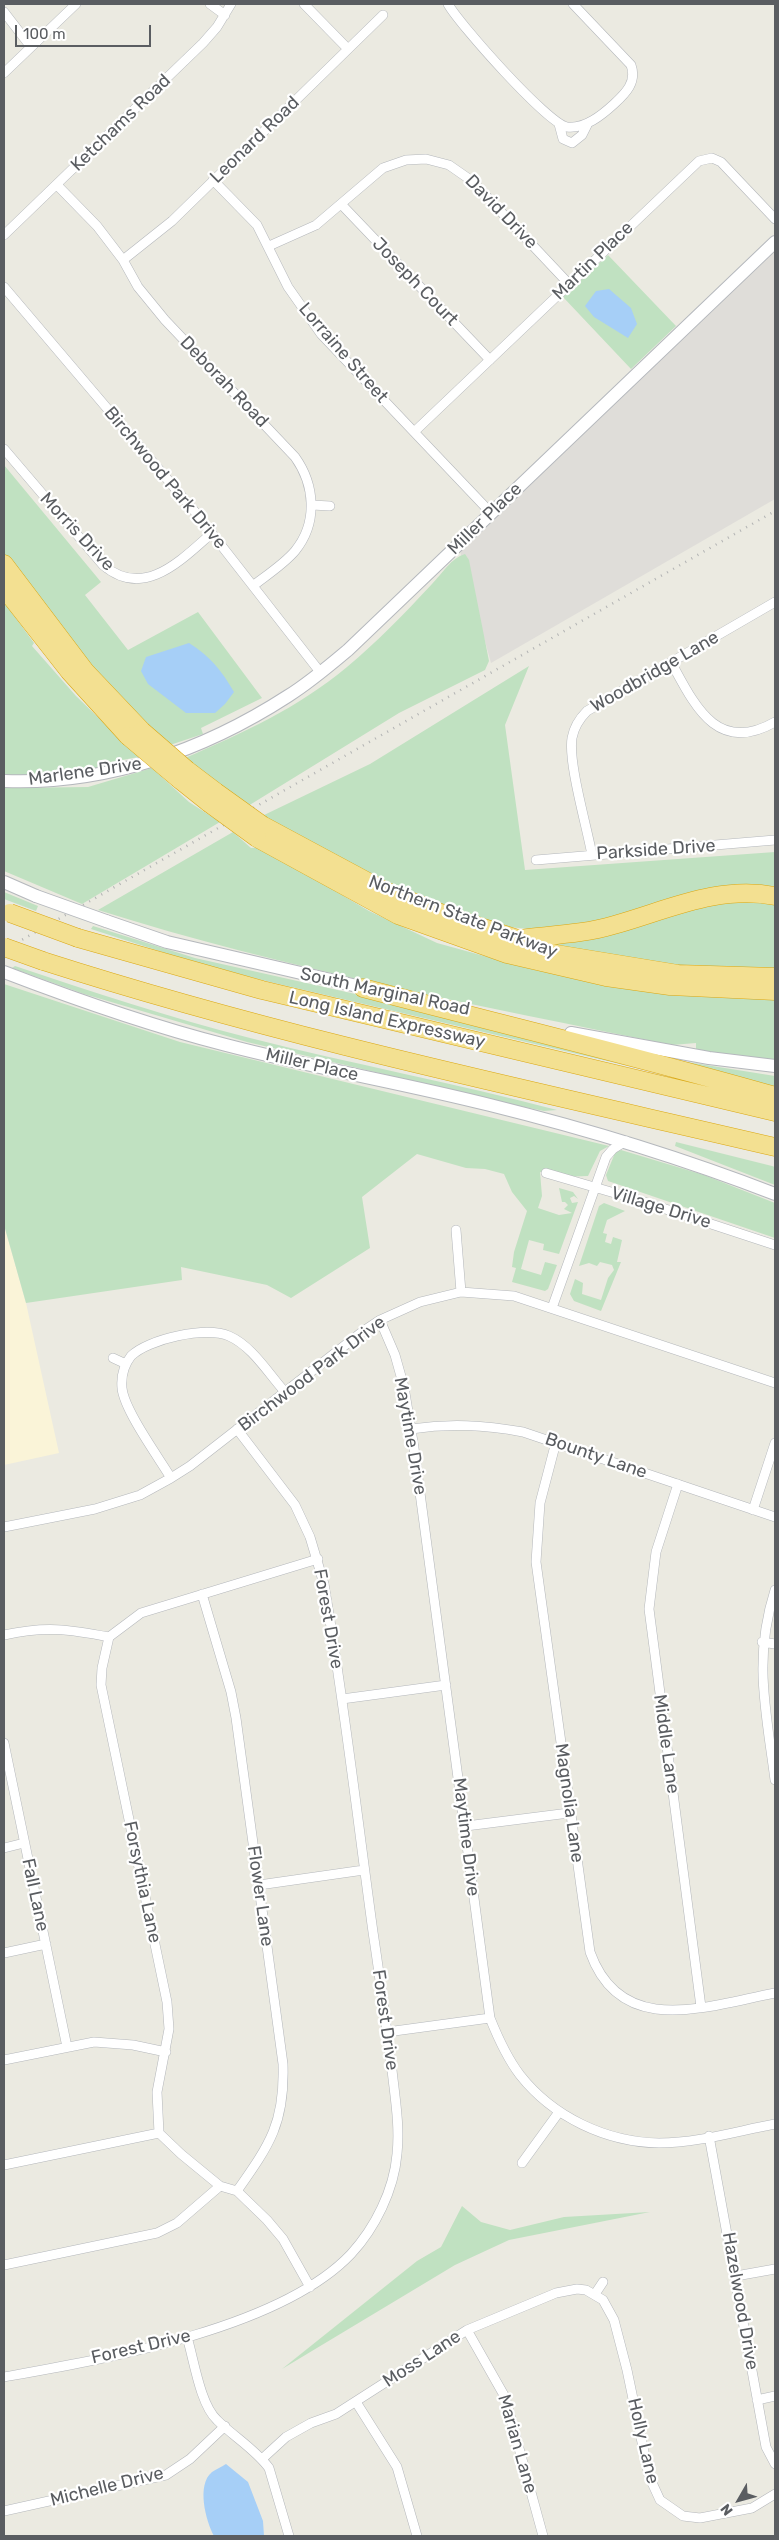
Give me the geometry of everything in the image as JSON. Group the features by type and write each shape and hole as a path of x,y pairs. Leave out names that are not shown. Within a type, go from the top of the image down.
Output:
{"highway":[{"name":"Northern State Parkway","path":"4,564 85,671 135,733"},
{"name":"Northern State Parkway","path":"4,588 69,671 183,775 212,798 260,831 398,915 507,954 597,975 652,984 706,989 775,991"},
{"name":"Northern State Parkway","path":"260,831 384,890 456,919 518,939 550,953 678,974 775,977"},
{"path":"518,939 613,926 673,905 712,896 742,893 775,896"},
{"name":"Long Island Expressway","path":"7,912 78,938 262,990 775,1112"},
{"name":"Long Island Expressway","path":"4,946 43,961 154,996 254,1024 775,1147"},
{"path":"363,988 553,1038 657,1062 775,1096"},
{"path":"644,1116 775,1160"}],"main road":[{"name":"Miller Place","path":"166,757 248,720 290,695 348,650 775,242"},
{"name":"Marlene Drive","path":"4,782 66,778 126,769 166,757"},
{"name":"South Marginal Road","path":"4,882 36,896 167,942 363,988 623,1044 708,1058 775,1066"},
{"name":"Miller Place","path":"7,974 165,1028 227,1046 489,1104 626,1142 692,1162 775,1194"}],"street":[{"path":"4,73 76,4"},
{"path":"210,4 225,15"},
{"name":"Ketchams Road","path":"4,235 203,43 225,15 231,4"},
{"path":"304,4 348,49"},
{"path":"448,4 455,17 469,34 559,124 569,127 588,123 613,105 630,88 633,71 631,65 573,4"},
{"path":"4,12 31,47"},
{"name":"Leonard Road","path":"123,260 172,221 383,15"},
{"path":"559,124 563,139 572,143 582,135 588,123"},
{"name":"David Drive","path":"269,246 316,225 363,182 392,163 426,159 449,165 472,181 570,284"},
{"name":"Martin Place","path":"414,432 693,166 705,159 721,162 775,219"},
{"name":"Lorraine Street","path":"214,180 257,225 288,287 303,312 321,334 492,513"},
{"name":"Deborah Road","path":"58,184 97,226 123,260 138,286 165,320 296,458 304,470 312,505 308,529 295,551 254,586"},
{"name":"Joseph Court","path":"341,204 490,360"},
{"name":"Birchwood Park Drive","path":"4,287 212,533 320,672"},
{"name":"Morris Drive","path":"4,449 112,573 132,579 157,575 172,567 212,533"},
{"path":"312,505 330,506"},
{"name":"Woodbridge Lane","path":"592,855 571,747 575,727 587,711 775,602"},
{"path":"671,662 706,720 718,728 728,732 745,733 761,730 775,722"},
{"name":"Parkside Drive","path":"536,860 775,840"},
{"path":"552,1308 606,1157 613,1149 626,1142"},
{"name":"Village Drive","path":"546,1174 594,1187 775,1245"},
{"path":"456,1230 461,1292"},
{"name":"Birchwood Park Drive","path":"4,1527 95,1509 140,1495 190,1466 380,1320 420,1302 461,1292 514,1296 775,1384"},
{"name":"Maytime Drive","path":"380,1320 396,1355 411,1429 466,1826 490,2018 502,2047 520,2075 559,2112 593,2129 628,2140 661,2143 775,2124"},
{"path":"171,1478 128,1406 122,1390 126,1364 132,1355 149,1345 192,1334 210,1332 221,1334 244,1345 285,1392"},
{"path":"113,1358 126,1364"},
{"name":"Bounty Lane","path":"411,1429 457,1424 481,1425 523,1432 775,1517"},
{"name":"Forest Drive","path":"4,2377 187,2336 253,2314 310,2287 337,2267 362,2240 378,2216 390,2188 397,2158 399,2131 342,1699 331,1624 318,1559 295,1505 237,1429"},
{"name":"Magnolia Lane","path":"556,1442 540,1503 536,1562 569,1813 590,1952 602,1978 621,1996 646,2008 678,2012 775,1993"},
{"path":"753,1510 775,1443"},
{"name":"Middle Lane","path":"678,1484 656,1552 648,1609 701,2007"},
{"path":"4,1635 46,1628 74,1630 109,1637 141,1613 318,1559"},
{"path":"775,1590 767,1614 762,1642 762,1685 775,1780"},
{"name":"Flower Lane","path":"202,1594 231,1692 283,2064 284,2087 276,2130 264,2152 237,2192"},
{"name":"Forsythia Lane","path":"109,1637 102,1668 101,1685 167,2002 169,2029 157,2092 159,2133"},
{"path":"762,1642 775,1644"},
{"path":"342,1699 446,1685"},
{"name":"Fall Lane","path":"4,1743 67,2047"},
{"path":"466,1826 569,1813"},
{"path":"4,1848 24,1843"},
{"path":"259,1884 364,1870"},
{"path":"4,1953 46,1944"},
{"path":"387,2032 490,2018"},
{"path":"4,2060 94,2042 108,2042 166,2052"},
{"path":"522,2163 559,2112"},
{"path":"4,2165 159,2133 220,2186 237,2192 273,2226 310,2287"},
{"name":"Hazelwood Drive","path":"709,2136 766,2447 775,2464"},
{"path":"4,2266 157,2233 177,2223 220,2186"},
{"path":"736,2276 775,2269"},
{"path":"595,2294 603,2282"},
{"name":"Moss Lane","path":"262,2459 292,2433 336,2414 467,2330 556,2293 577,2289 595,2294"},
{"name":"Holly Lane","path":"595,2294 603,2300 614,2320 627,2370 649,2476 660,2500 683,2516 700,2518 752,2508 775,2494"},
{"name":"Marian Lane","path":"467,2330 505,2397 543,2536"},
{"path":"187,2336 206,2404 216,2419 262,2459 273,2479 289,2536"},
{"path":"757,2400 775,2396"},
{"path":"356,2402 397,2468 416,2536"},
{"name":"Michelle Drive","path":"4,2511 166,2474 190,2459 225,2426"}],"shaded area":[{"path":"775,250 775,499 491,663 460,551"},
{"path":"4,1225 26,1303 59,1453 4,1465"}],"green space":[{"path":"608,255 676,326 631,369 563,297"},
{"path":"4,465 101,582 85,595 128,650 198,612 262,698 201,728 203,734 170,745 134,713 82,662 4,555"},
{"path":"465,554 469,560 489,661 485,670 399,713 248,806 185,758 269,719 328,682 380,637 412,606 455,559"},
{"path":"4,602 34,643 32,646 76,696 139,757 105,763 112,771 4,781"},
{"path":"529,666 505,725 525,870 775,852 775,892 603,924 551,931 508,927 443,907 380,882 262,816 370,764"},
{"path":"152,768 189,802 220,822 82,904 4,871 4,788 88,787"},
{"path":"233,832 251,848 261,847 369,911 437,943 535,970 697,996 775,999 775,1061 696,1050 696,1043 672,1045 383,985 240,951 98,910"},
{"path":"4,892 38,906 36,911 4,899"},
{"path":"737,898 775,901 775,972 662,967 548,945"},
{"path":"93,926 195,958 431,1011 663,1074 270,982 193,962 91,929"},
{"path":"15,966 220,1030 557,1110 544,1111 524,1107 247,1042 84,994 12,968"},
{"path":"4,984 180,1042 609,1146 600,1151 588,1176 559,1177 540,1172 542,1196 538,1208 559,1215 572,1213 564,1209 568,1205 562,1202 559,1188 573,1192 578,1199 574,1196 570,1198 572,1203 578,1202 559,1254 543,1250 544,1244 529,1240 521,1269 541,1275 545,1262 557,1265 548,1289 545,1291 512,1282 516,1268 512,1267 514,1252 527,1211 512,1192 504,1174 485,1169 466,1168 417,1154 362,1197 370,1248 291,1298 267,1285 181,1267 182,1280 26,1303 4,1225"},
{"path":"662,1058 775,1076 775,1089"},
{"path":"676,1142 775,1167 775,1185 675,1146"},
{"path":"621,1150 704,1175 775,1203 775,1238 608,1181 606,1175 615,1153"},
{"path":"604,1203 625,1211 607,1220 603,1233 607,1234 605,1242 611,1244 613,1237 622,1240 617,1262 621,1262 601,1311 574,1301 570,1294 575,1279 583,1283 582,1294 601,1300 608,1278 614,1270 612,1265 600,1262 597,1266 589,1263 579,1266 599,1206"},
{"path":"462,2206 481,2222 510,2230 564,2217 650,2212 509,2240 455,2265 282,2369 417,2261 441,2247"}],"water":[{"path":"609,289 631,308 637,324 628,338 594,317 585,306 596,291"},
{"path":"189,643 215,664 234,692 215,713 186,713 148,684 141,671 146,657"},
{"path":"226,2464 248,2482 263,2521 264,2536 214,2536 208,2522 204,2503 204,2485 212,2472"}],"railway":[{"path":"4,950 775,511"}]}
